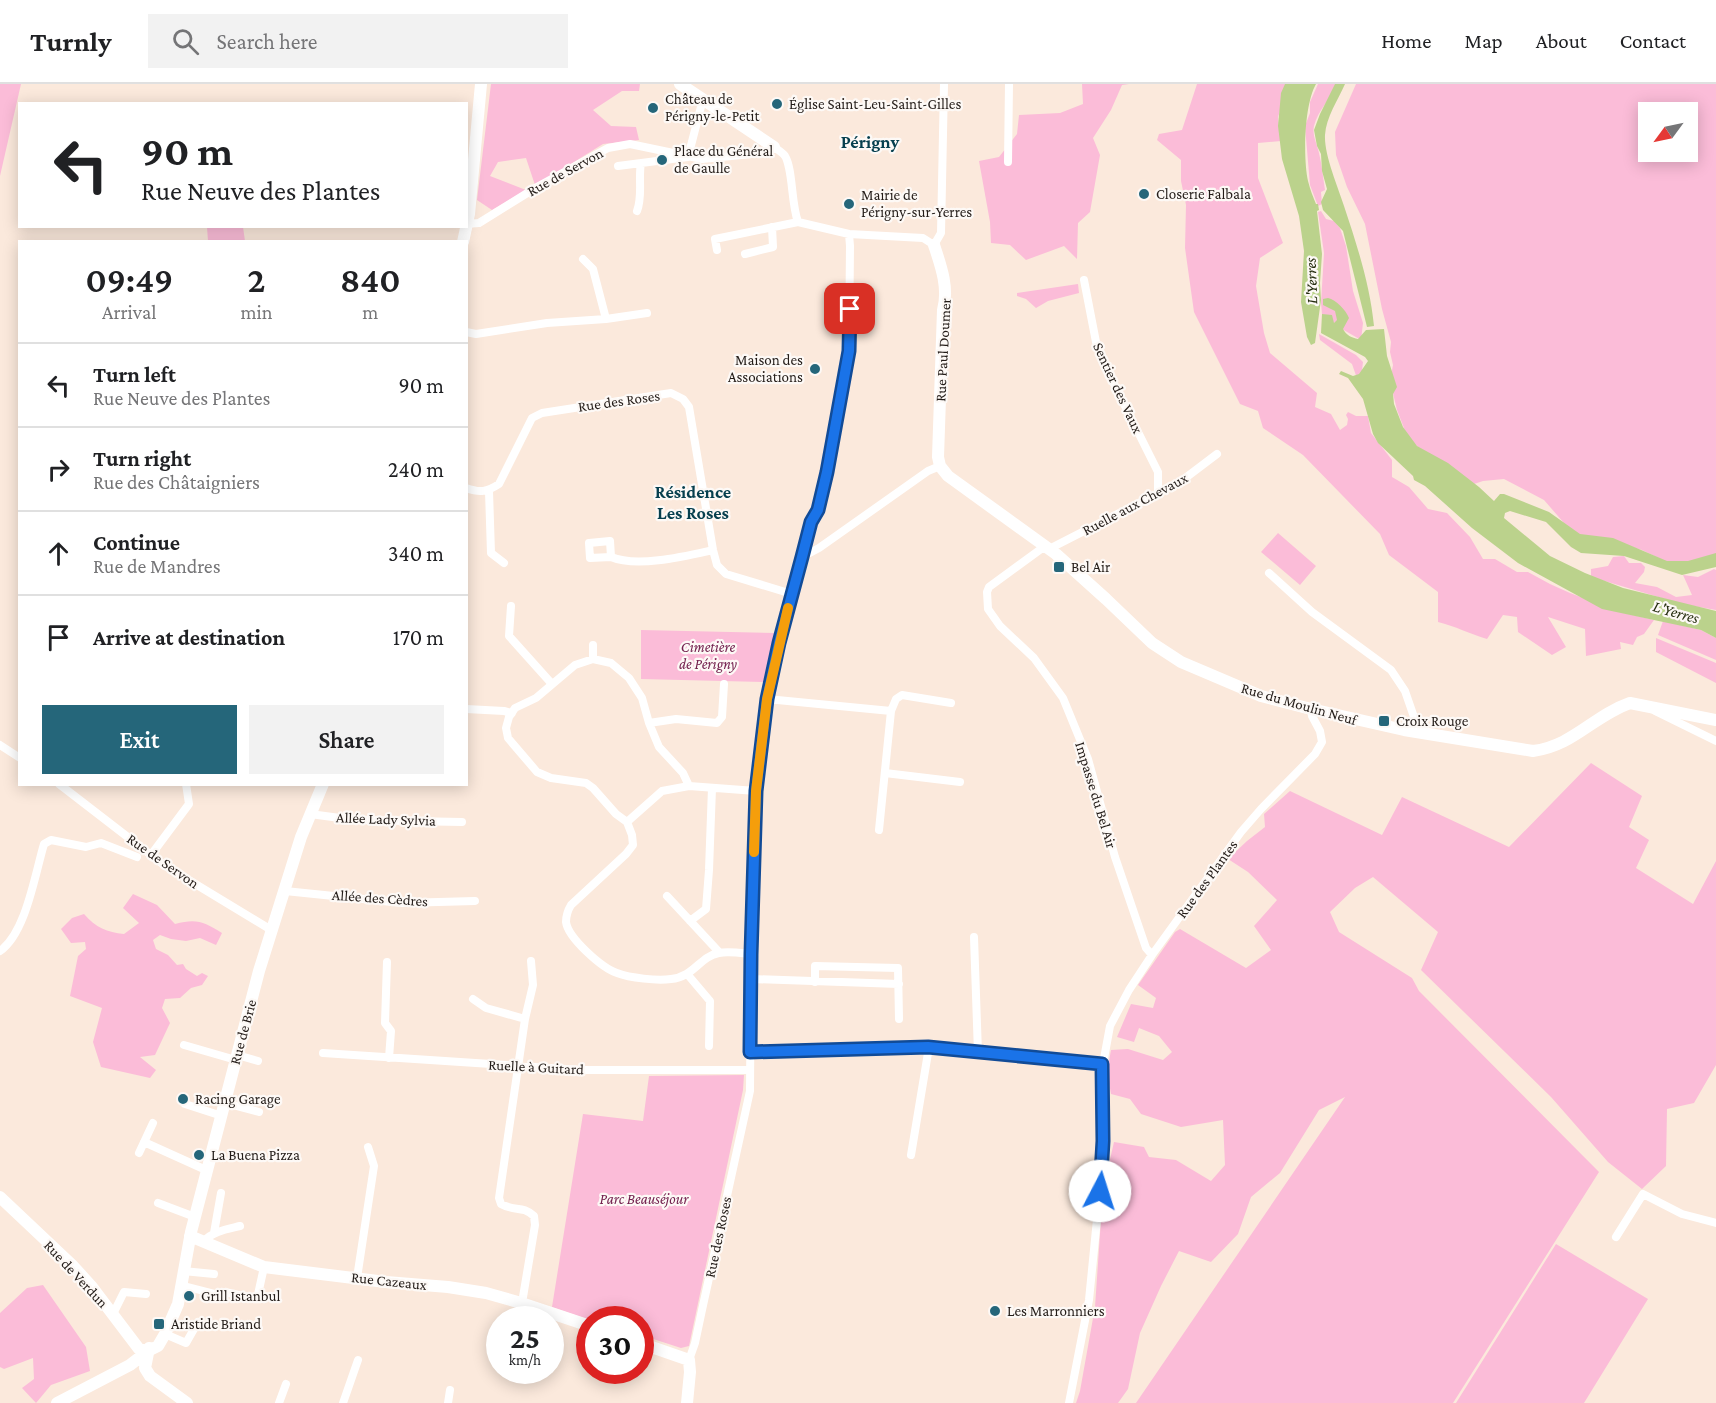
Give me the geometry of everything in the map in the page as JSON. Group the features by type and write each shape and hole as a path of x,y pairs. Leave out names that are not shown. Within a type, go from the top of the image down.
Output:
{"street":[{"path":"468,215 482,84"},
{"path":"680,84 783,153 788,161 794,211 798,222"},
{"path":"717,250 715,239 798,222 849,234 923,238 933,245 941,233 944,84"},
{"path":"1008,162 1009,84"},
{"path":"618,166 688,157 703,99"},
{"name":"Rue de Servon","path":"468,224 479,223 537,187 608,148 630,144 702,159 761,153 774,147"},
{"path":"637,211 640,203 641,163"},
{"path":"745,254 773,247 772,227"},
{"name":"Rue des Roses","path":"687,1403 689,1360 700,1321 750,1091 756,791 767,699 811,522 818,510 827,472 849,351 849,234"},
{"name":"Rue Paul Doumer","path":"933,245 942,268 946,300 943,310 938,457 940,466"},
{"path":"583,259 593,269 606,319"},
{"name":"Sentier des Vaux","path":"1084,279 1096,342 1112,380 1158,472 1158,493"},
{"path":"468,332 476,334 547,323 606,319 647,313"},
{"name":"Rue des Roses","path":"489,491 499,484 532,418 542,413 558,410 671,393 682,399 689,407 717,565 726,574 792,594"},
{"name":"Ruelle aux Chevaux","path":"1049,549 1180,482 1217,454"},
{"path":"802,557 819,548 928,471 940,466"},
{"name":"Rue du Moulin Neuf","path":"940,466 948,476 1049,549 1152,644 1181,662 1261,696 1414,731 1533,751 1561,744 1616,708 1630,703 1716,720"},
{"path":"468,489 479,492 489,491 491,554 504,563"},
{"name":"Impasse du Bel Air","path":"1049,549 1041,549 989,587 988,609 999,626 1034,658 1063,698 1088,759 1115,857 1146,948 1152,955"},
{"path":"611,557 647,561 713,550"},
{"path":"1269,573 1312,612 1391,670 1405,692 1414,717 1414,731"},
{"path":"510,606 509,636 552,684"},
{"path":"593,659 594,645"},
{"path":"689,786 683,773 659,747 642,698 629,678 611,663 593,659 575,665 536,698 515,708 506,728 508,738 537,772 551,778 586,783 627,822 633,845 571,905 567,914 566,923 569,931 598,963 620,975 670,980 688,975 705,960 719,952 751,954"},
{"path":"649,723 676,719 717,723 722,717 724,684"},
{"path":"879,830 891,711 896,699 902,695 951,703"},
{"path":"767,699 891,711"},
{"path":"1641,705 1716,741"},
{"path":"468,709 512,713"},
{"name":"Rue des Plantes","path":"1070,1403 1089,1300 1102,1169 1102,1064 1110,1026 1129,990 1152,955 1241,832 1315,754 1322,742 1311,709"},
{"path":"0,745 18,757"},
{"path":"885,773 960,782"},
{"name":"Rue de Servon","path":"62,786 164,866 273,931"},
{"path":"151,855 189,804 186,786"},
{"name":"Rue de Brie","path":"148,1351 158,1346 178,1304 190,1236 206,1170 259,971 301,837 322,786"},
{"path":"627,822 662,791 689,786 756,791"},
{"path":"690,921 705,909 712,788"},
{"name":"Allée Lady Sylvia","path":"310,814 355,820 462,822"},
{"path":"0,951 7,946 23,920 44,844 51,840 86,847 101,843 137,857"},
{"name":"Allée des Cèdres","path":"285,891 402,903 475,901"},
{"path":"667,896 719,952"},
{"path":"974,937 978,1053"},
{"path":"520,1306 534,1216 527,1210 507,1208 501,1204 499,1197 525,1019 533,985 531,961"},
{"path":"387,962 385,1023 391,1031 389,1058"},
{"path":"815,982 815,966 898,968 899,1019"},
{"path":"688,975 710,1001 709,1046"},
{"path":"751,979 899,984"},
{"path":"474,999 486,1008 525,1019"},
{"path":"184,1045 258,1061"},
{"path":"910,1155 928,1047"},
{"path":"750,1052 928,1047 1102,1064"},
{"name":"Ruelle à Guitard","path":"323,1053 581,1070 750,1070"},
{"path":"225,1103 259,1112"},
{"path":"184,1104 222,1116"},
{"path":"139,1153 153,1123"},
{"path":"144,1142 206,1170"},
{"path":"357,1278 374,1166 368,1148"},
{"path":"209,1237 220,1193"},
{"path":"1616,1236 1643,1194 1682,1215 1716,1223"},
{"name":"Rue de Verdun","path":"0,1197 72,1265 139,1349 148,1351"},
{"path":"158,1203 195,1217"},
{"path":"209,1237 240,1226"},
{"name":"Rue Cazeaux","path":"190,1236 209,1237 264,1267 486,1293 576,1321"},
{"path":"180,1285 219,1295 225,1292 257,1299 264,1267"},
{"path":"183,1271 214,1274"},
{"name":"Rue de Brie","path":"148,1351 180,1285"},
{"path":"113,1314 124,1293 146,1294"},
{"path":"165,1334 186,1343 198,1322"},
{"path":"654,1349 689,1360"},
{"path":"57,1403 130,1365 148,1351"},
{"path":"148,1351 145,1368 150,1376 187,1403"},
{"path":"343,1403 358,1360"},
{"path":"279,1403 286,1384"},
{"path":"448,1403 450,1390"}],"green space":[{"path":"0,84 21,84 0,176"},
{"path":"491,84 640,84 639,91 622,91 593,110 611,126 636,127 639,140 603,144 535,185 526,158 498,162 490,176 526,190 492,210 477,200"},
{"path":"1082,84 1129,84 1122,85 1111,110 1093,138 1100,155 1090,212 1078,223 1077,259 1064,246 1026,260 1010,245 991,243 990,222 979,161 999,157 1017,134 1019,115 1060,113 1083,104"},
{"path":"1197,84 1289,84 1278,117 1281,141 1258,143 1258,178 1283,243 1260,258 1256,286 1270,353 1317,393 1315,407 1331,414 1340,430 1347,425 1348,412 1356,416 1368,416 1371,433 1392,460 1392,477 1409,487 1428,509 1447,513 1470,537 1483,559 1495,559 1517,572 1528,572 1570,593 1620,612 1654,620 1644,634 1637,637 1633,645 1620,642 1621,649 1586,656 1585,629 1548,617 1566,647 1552,655 1518,632 1517,617 1503,615 1487,639 1438,622 1438,592 1389,555 1380,534 1303,455 1263,428 1258,411 1240,404 1194,312 1185,248 1186,205 1181,181 1181,160 1157,140 1159,134 1182,130"},
{"path":"1318,84 1336,84 1314,126 1325,190 1321,192 1322,204 1318,206 1310,185 1305,126 1310,113 1310,102"},
{"path":"1356,84 1716,84 1716,562 1669,563 1642,550 1622,544 1587,540 1564,523 1544,500 1504,479 1474,484 1418,447 1407,436 1397,410 1390,381 1393,365 1390,352 1391,342 1365,224 1347,187 1336,155 1335,132"},
{"path":"1321,211 1326,219 1334,221 1340,228 1346,246 1353,291 1363,323 1361,340 1322,314 1324,253 1318,212"},
{"path":"207,228 243,228 245,240 208,240"},
{"path":"1078,284 1079,293 1048,301 1036,308 1026,299 1017,296 1017,293"},
{"path":"1319,334 1356,355 1363,362 1360,387 1352,364 1320,340"},
{"path":"1278,533 1316,566 1300,585 1261,552"},
{"path":"1624,556 1629,563 1641,563 1645,567 1644,572 1635,583 1657,587 1676,597 1692,595 1683,575 1698,577 1716,570 1716,610 1682,604 1591,577 1591,569 1608,566 1613,557"},
{"path":"1663,621 1701,630 1716,638 1716,660 1658,635"},
{"name":"Cimetière de Périgny","path":"641,630 775,633 763,682 641,679"},
{"path":"1656,638 1716,663 1716,683 1656,652"},
{"path":"1591,763 1642,796 1629,827 1649,840 1636,868 1693,904 1716,861 1716,1065 1694,1103 1667,1109 1666,1166 1642,1189 1608,1162 1551,1097 1421,970 1438,932 1373,877 1355,888 1330,912 1339,932 1412,978 1419,991 1599,1172 1453,1403 1136,1403 1345,1097 1319,1110 1280,1173 1251,1197 1238,1234 1211,1262 1179,1251 1140,1333 1128,1389 1118,1403 1076,1403 1095,1307 1103,1190 1114,1142 1144,1147 1149,1157 1176,1160 1211,1181 1225,1165 1223,1120 1181,1127 1141,1114 1130,1099 1111,1094 1107,1072 1111,1050 1128,1049 1163,1060 1172,1052 1159,1036 1139,1028 1134,1042 1117,1037 1131,1004 1153,1008 1156,998 1138,985 1175,932 1180,929 1246,968 1271,950 1254,926 1277,900 1248,872 1228,859 1265,827 1264,814 1290,791 1382,835 1402,797 1509,847"},
{"path":"133,894 157,905 175,924 189,921 200,922 222,933 216,945 200,938 186,941 160,935 153,940 156,949 168,955 177,965 183,964 186,969 197,976 202,973 208,976 202,985 191,988 180,998 165,999 162,1008 170,1023 155,1055 140,1057 156,1070 150,1078 101,1067 93,1042 102,1008 70,996 78,956 86,949 85,942 71,943 61,929 72,918 84,914 102,928 124,934 139,923 123,908"},
{"name":"Parc Beauséjour","path":"744,1075 743,1090 689,1346 681,1348 654,1339 654,1306 576,1306 576,1315 564,1311 564,1306 552,1306 583,1114 643,1121 649,1076"},
{"path":"1556,1244 1648,1299 1584,1403 1456,1403"},
{"path":"43,1285 86,1347 90,1371 51,1385 36,1403 22,1388 34,1379 33,1358 4,1369 0,1367 0,1313 27,1288"}],"water":[{"name":"L'Yerres","path":"1285,84 1316,84 1309,105 1305,146 1308,181 1319,210 1317,211 1322,254 1321,300 1315,343 1311,345 1307,337 1301,302 1304,251 1299,216 1282,159 1278,126 1281,93"},
{"path":"1335,84 1345,84 1328,122 1325,143 1362,265 1374,326 1367,327 1343,231 1323,210 1321,202 1327,189 1314,130"},
{"name":"L'Yerres","path":"1328,298 1337,303 1348,315 1349,318 1343,329 1349,336 1358,339 1366,330 1384,329 1387,356 1397,387 1393,394 1394,404 1403,427 1417,446 1448,463 1494,501 1500,494 1504,494 1549,512 1580,534 1613,538 1667,561 1688,561 1716,553 1716,567 1682,575 1624,556 1581,553 1571,547 1546,522 1510,511 1505,513 1504,518 1550,556 1585,573 1623,588 1716,611 1716,638 1701,630 1602,609 1518,563 1472,528 1425,486 1414,480 1413,476 1378,443 1373,434 1363,399 1348,378 1339,374 1341,371 1353,376 1359,374 1368,361 1365,357 1321,333 1322,314 1332,315 1334,323 1337,320 1335,311 1323,305 1323,299"}],"slow traffic":[{"path":"754,852 756,791 767,699 788,608"}],"place":[{"name":"Église Saint-Leu-Saint-Gilles","path":"777,104"},
{"name":"Château de Périgny-le-Petit","path":"653,108"},
{"name":"Place du Général de Gaulle","path":"662,160"},
{"name":"Closerie Falbala","path":"1144,194"},
{"name":"Mairie de Périgny-sur-Yerres","path":"849,204"},
{"name":"Maison des Associations","path":"815,369"},
{"name":"Bel Air","path":"1059,567"},
{"name":"Croix Rouge","path":"1384,721"},
{"name":"Racing Garage","path":"183,1099"},
{"name":"La Buena Pizza","path":"199,1155"},
{"name":"Grill Istanbul","path":"189,1296"},
{"name":"Les Marronniers","path":"995,1311"},
{"name":"Aristide Briand","path":"159,1324"}],"district":[{"name":"Périgny","path":"870,142"},
{"name":"Résidence Les Roses","path":"693,502"}],"route":[{"path":"850,309 849,351 827,472 818,510 811,522 779,643 767,699 756,791 750,1052 928,1047 1102,1064 1103,1141 1100,1191"}]}
